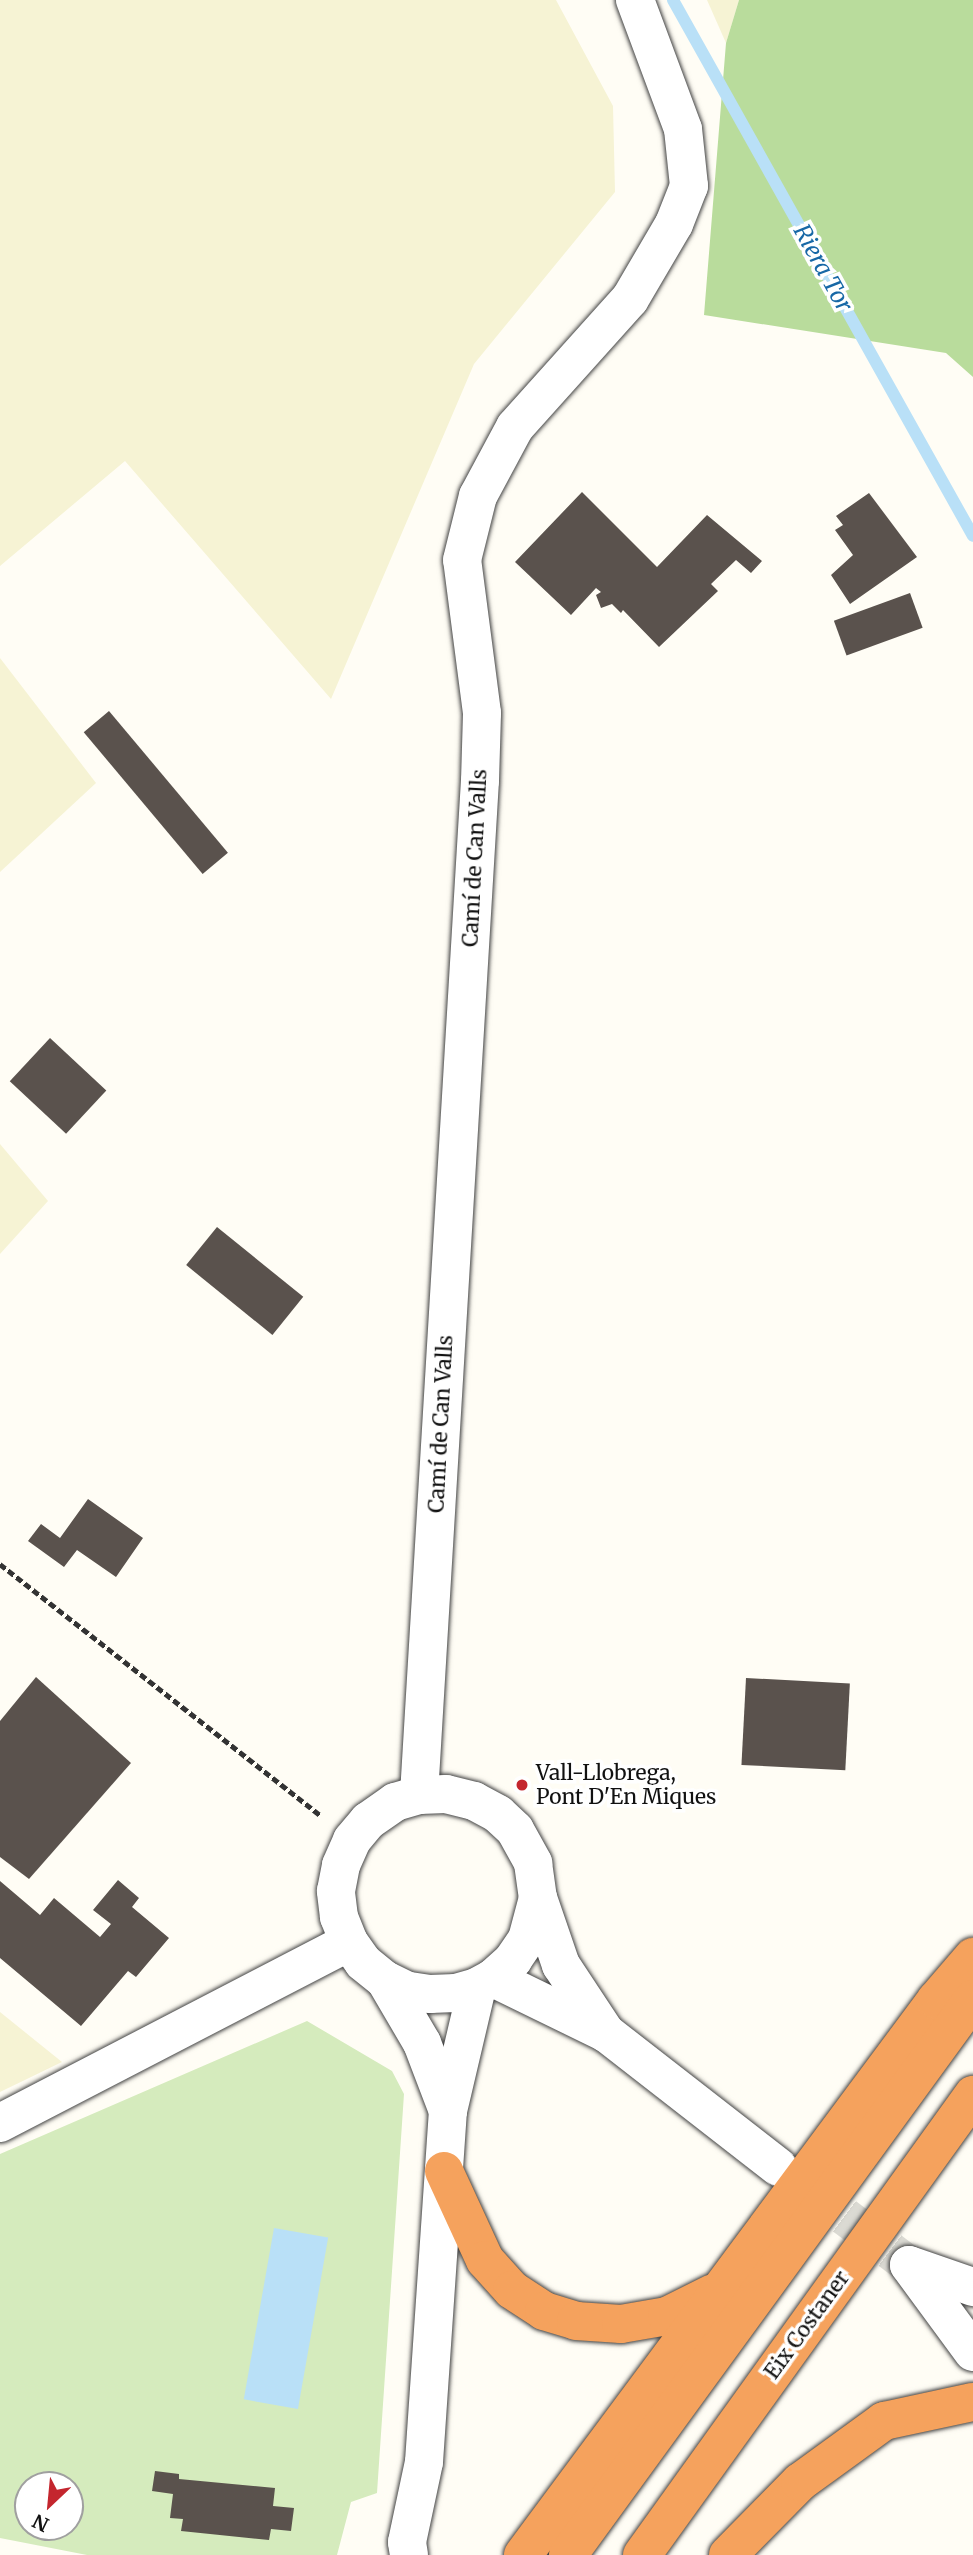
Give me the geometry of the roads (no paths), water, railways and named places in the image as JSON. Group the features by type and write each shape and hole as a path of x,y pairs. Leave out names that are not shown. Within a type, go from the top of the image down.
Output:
{"highway":[{"path":"523,2555 936,2000 973,1956"},
{"path":"568,2555 973,1998"},
{"name":"Eix Costaner","path":"642,2555 973,2095"},
{"path":"444,2171 485,2259 512,2290 544,2311 576,2321 621,2324 667,2316 718,2291"},
{"path":"728,2555 800,2482 884,2421 973,2402"}],"street":[{"name":"Camí de Can Valls","path":"419,1795 480,781 482,713 462,560 478,496 515,427 630,299 674,224 688,186 683,129 635,0"},
{"path":"538,1898 527,1939 513,1960 485,1982 456,1993 430,1994 408,1991 385,1980 363,1962 349,1942 339,1917 336,1891 341,1865 352,1840 377,1814 395,1802 419,1795 446,1794 474,1801 498,1814 515,1830 533,1863 538,1898 561,1965 606,2033"},
{"path":"0,2123 349,1942"},
{"path":"385,1980 422,2043 448,2111"},
{"path":"485,1982 606,2033 778,2167"},
{"path":"408,2549 424,2462 448,2111 485,1982"},
{"path":"973,2287 909,2265 973,2352"}],"water":[{"path":"274,2228 328,2238 298,2409 244,2399"}],"waterway":[{"name":"Riera Tor","path":"673,0 973,536"}],"tunnel":[{"path":"799,2182 909,2265"}],"place":[{"name":"Vall-Llobrega, Pont D'En Miques","path":"522,1785"}]}
